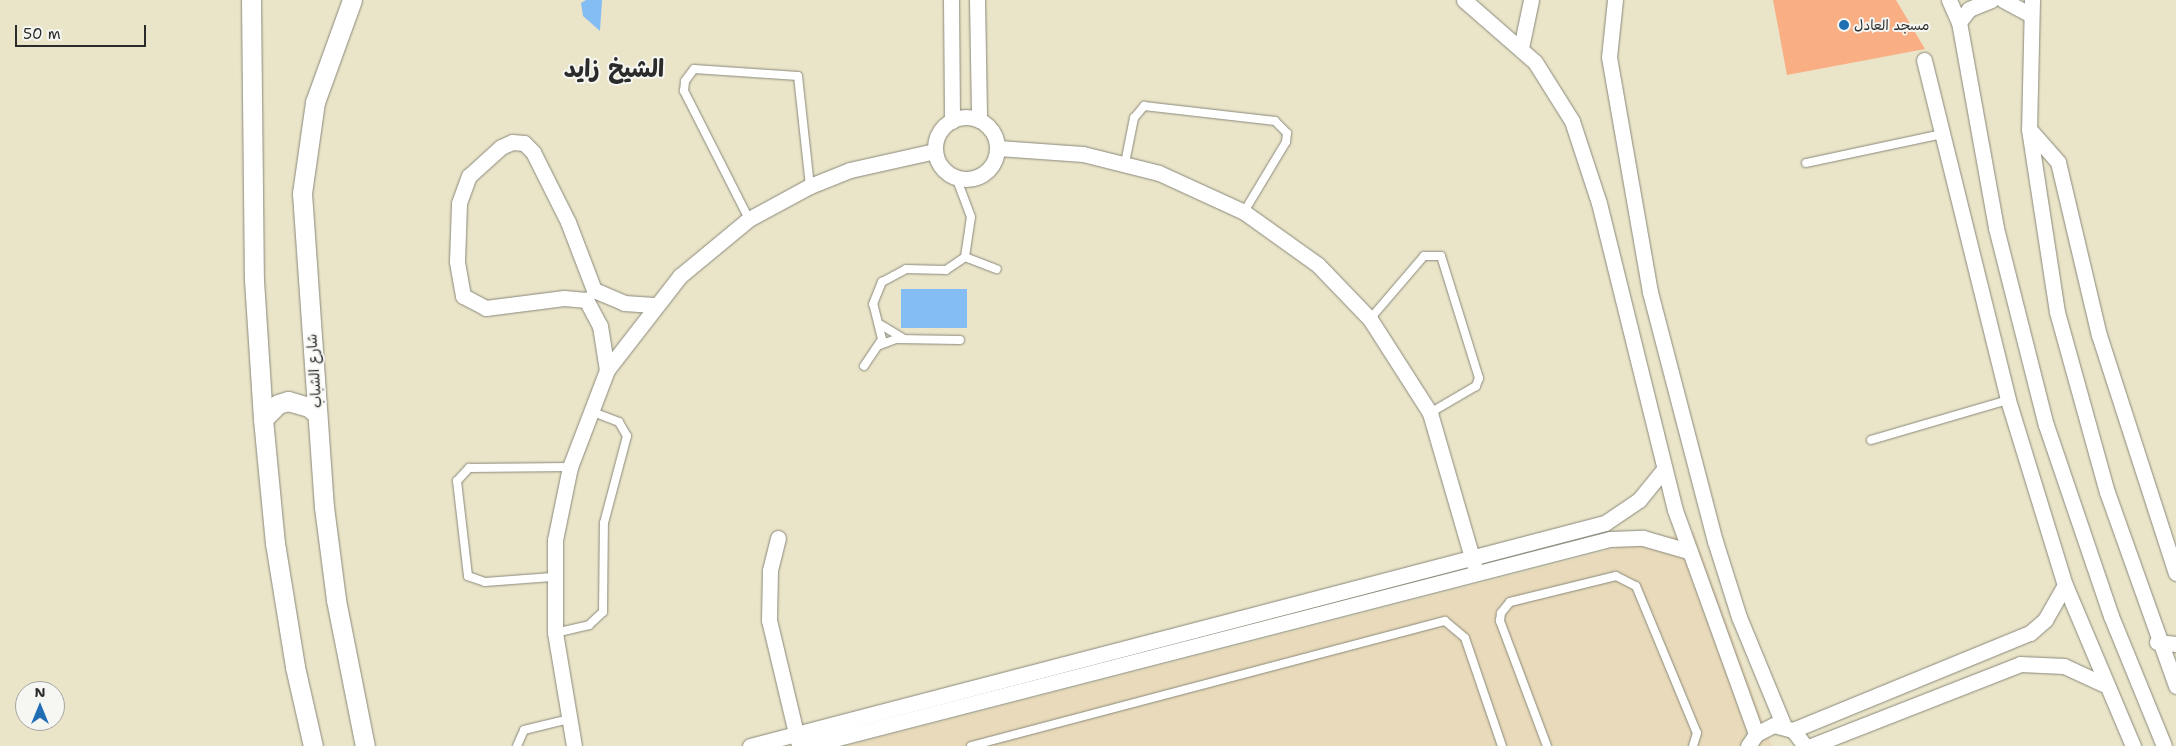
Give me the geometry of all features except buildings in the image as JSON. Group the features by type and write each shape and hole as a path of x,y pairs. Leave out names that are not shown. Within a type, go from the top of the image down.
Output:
{"street":[{"path":"251,0 254,280 263,419 275,543 295,667 313,746"},
{"name":"شارع الشباب","path":"352,0 315,102 302,193 317,414 336,600 364,746"},
{"path":"1464,0 1521,48 1562,100 1584,151 1664,469 1688,551 1752,740 1789,728 2024,637 2045,620 2064,585"},
{"path":"1521,48 1531,0"},
{"path":"1949,0 1959,22 1996,228 2046,425 2108,607 2164,746"},
{"path":"1959,22 1969,9 1991,0"},
{"path":"2004,0 2030,7 2029,129 2057,312 2107,492 2157,642 2176,686"},
{"path":"1612,3 1609,57 1650,292 1715,541 1739,617 1789,728 1805,746"},
{"path":"952,121 951,4 977,5 979,120 995,136 998,148 989,170 968,179 956,178 938,163 935,151 939,134 952,121 979,120"},
{"path":"1924,60 2008,400 2064,585 2103,684 2133,746"},
{"path":"2029,129 2058,162 2098,335 2176,573"},
{"path":"607,370 600,326 590,295 568,222 533,152 524,143 512,142 501,147 469,176 462,189 457,260 463,296 486,308 590,295 624,303 654,305"},
{"path":"998,148 1049,150 1125,163 1191,185 1244,212 1299,249 1370,319 1430,413 1477,572"},
{"path":"574,746 555,633 552,576 555,540 570,467 607,370 654,305 713,246 749,219 810,186 850,170 935,151"},
{"path":"263,419 278,404 288,401 304,404 317,414"},
{"path":"750,746 798,740 997,681 1472,556 1605,523 1639,500 1664,469"},
{"path":"1605,523 1610,539"},
{"path":"778,538 770,571 770,620 798,740"},
{"path":"807,746 1077,679 1281,626 1477,572 1610,539 1643,538 1688,551"},
{"path":"1275,608 1281,626"},
{"path":"2157,642 2176,644"},
{"path":"1072,661 1077,679"},
{"path":"1811,746 2020,664 2064,666 2103,684"},
{"path":"997,681 1002,698"}],"lane":[{"path":"749,219 684,91 684,81 694,69 798,76 810,186"},
{"path":"1125,163 1134,118 1144,106 1276,121 1287,133 1286,142 1244,212"},
{"path":"1806,164 1942,134"},
{"path":"864,366 880,345 881,325 874,304 875,292 894,272 946,270 965,257 970,246 971,217 956,178"},
{"path":"1370,319 1424,256 1441,256 1479,378 1476,386 1430,413"},
{"path":"965,257 997,269"},
{"path":"881,325 904,339"},
{"path":"880,345 904,339 960,340"},
{"path":"1871,440 2008,400"},
{"path":"555,633 589,625 603,612 604,523 627,436 619,422 590,411"},
{"path":"552,576 485,582 468,576 457,481 469,468 570,467"},
{"path":"1547,746 1500,621 1501,613 1510,602 1616,576 1636,586 1697,732 1693,746"},
{"path":"971,746 1445,621 1465,638 1502,746"},
{"path":"517,746 524,730 569,719"}],"shaded area":[{"path":"1694,532 1772,746 846,746 1637,543"}],"water":[{"path":"586,0 602,0 600,31 583,16 581,3"},
{"path":"901,289 967,289 967,328 901,328"}],"place":[{"name":"مسجد العادل","path":"1844,25"}],"district":[{"name":"الشيخ زايد","path":"614,70"}]}
